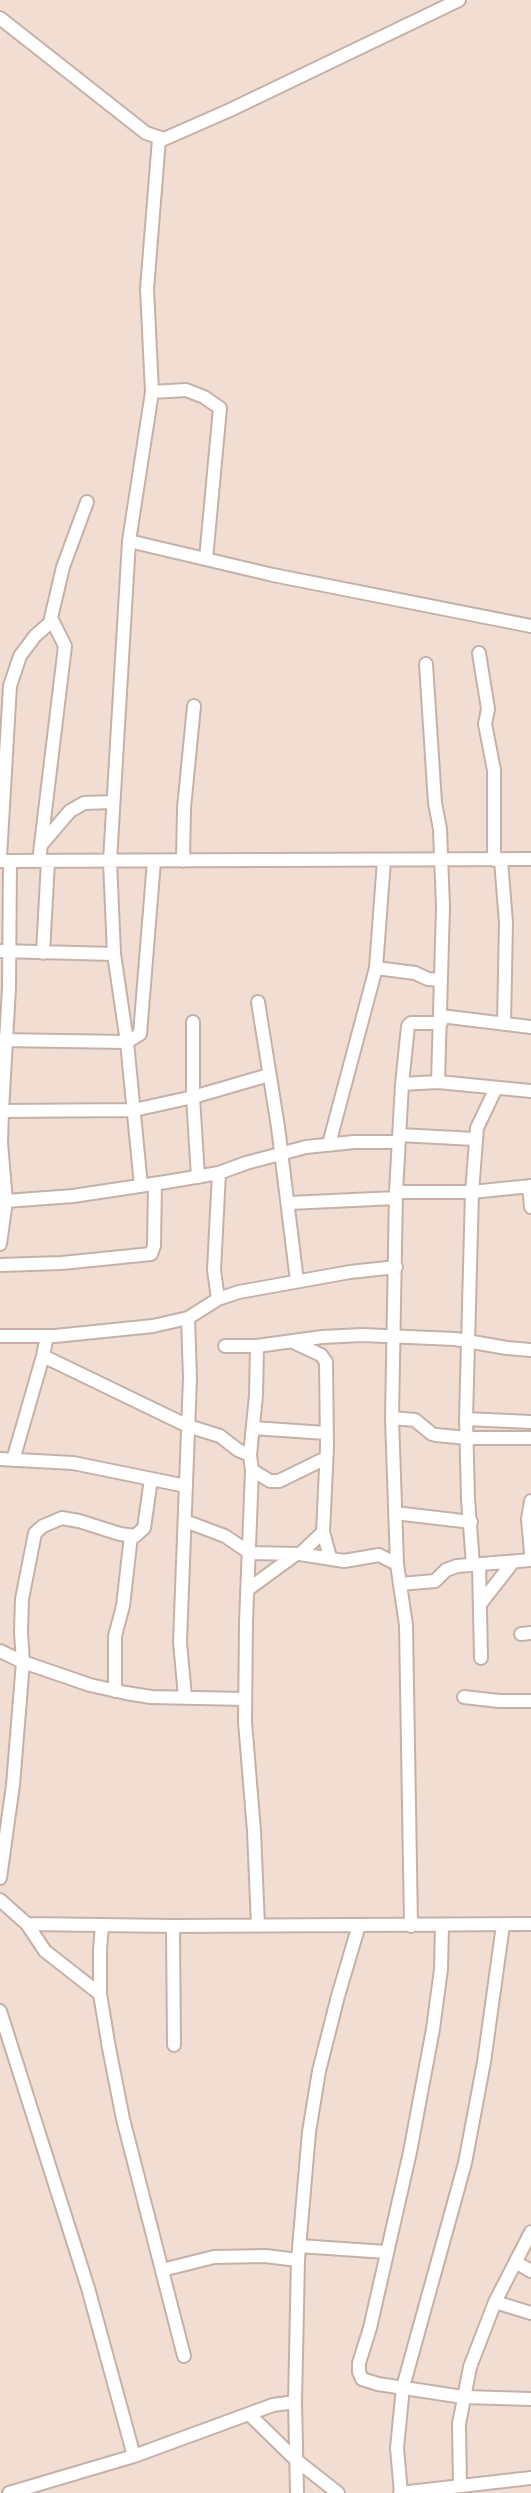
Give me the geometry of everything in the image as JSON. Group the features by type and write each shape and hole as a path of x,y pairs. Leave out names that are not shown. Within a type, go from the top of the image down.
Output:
{"street":[{"path":"0,18 146,134 159,139 172,137 458,0"},
{"path":"0,1265 62,1263 151,1254 154,1246 148,1185 134,1110 114,954 110,861 129,541 152,392 147,289 159,139"},
{"path":"152,392 186,390 204,397 220,408 206,559"},
{"path":"43,953 43,861 40,845 65,646 52,621 63,567 87,502"},
{"path":"129,541 273,575 531,626"},
{"path":"0,1244 3,1193 3,860 10,686 19,656 52,621"},
{"path":"479,653 488,709 485,724 494,770 497,860 506,923 504,1024"},
{"path":"426,664 443,907 438,1082"},
{"path":"183,861 184,808 194,706"},
{"path":"40,845 70,811 84,803 112,802"},
{"path":"3,860 531,859"},
{"path":"329,1144 376,968 384,860"},
{"path":"3,1039 127,1042 140,1034 154,861"},
{"path":"4,951 114,954"},
{"path":"376,968 440,979"},
{"path":"258,1002 282,1153 298,1281"},
{"path":"411,1926 406,1625 397,1564 392,1418 396,1195 408,1026 411,1023 441,1019 531,1027"},
{"path":"193,1022 198,1177"},
{"path":"1,1111 134,1110 194,1097 269,1075"},
{"path":"402,1084 438,1082 531,1091"},
{"path":"481,1658 481,1603 471,1522 466,1419 475,1139 479,1121 496,1088"},
{"path":"3,1193 73,1196 148,1185 219,1173 282,1153 329,1144 399,1138 475,1139"},
{"path":"218,1298 214,1259 219,1173"},
{"path":"289,1203 530,1186 531,1207"},
{"path":"0,1336 24,1338 146,1328 188,1318 218,1298 239,1292 396,1267"},
{"path":"185,1697 180,1642 190,1378 188,1318"},
{"path":"225,1346 257,1346 341,1335 470,1341 531,1350"},
{"path":"47,1336 43,1356 7,1459 73,1463 186,1486"},
{"path":"292,1341 324,1358 326,1368 327,1433 323,1532 330,1557"},
{"path":"257,1346 250,1455 252,1470 245,1699 258,1926"},
{"path":"43,1356 79,1371 188,1426 220,1436 238,1450 250,1455"},
{"path":"392,1418 415,1420 432,1434 467,1438 531,1438"},
{"path":"466,1419 531,1422"},
{"path":"253,1427 327,1433"},
{"path":"252,1470 270,1481 279,1481 326,1458"},
{"path":"0,1878 13,1785 23,1662 22,1599 37,1530 50,1521 62,1518 131,1536 138,1535 144,1528 151,1479"},
{"path":"531,1507 531,1552"},
{"path":"395,1513 471,1522"},
{"path":"184,1521 225,1536 250,1553 298,1554 350,1561 379,1555 397,1564"},
{"path":"247,1590 298,1554 323,1532"},
{"path":"115,1691 115,1636 123,1606 131,1536"},
{"path":"400,1584 435,1581 448,1568 531,1560"},
{"path":"481,1603 513,1562"},
{"path":"0,1651 23,1662 115,1691 151,1696 245,1699"},
{"path":"464,1697 531,1702"},
{"path":"0,1900 27,1924 46,1951 100,1994"},
{"path":"27,1924 531,1924"},
{"path":"297,2493 295,2402 298,2253 310,2132 319,2071 359,1925"},
{"path":"503,1925 484,2062 466,2162 403,2387 397,2448 401,2493 460,2486 489,2488 531,2478"},
{"path":"102,1926 100,1994 123,2119 184,2356"},
{"path":"173,1926 174,2045"},
{"path":"442,1926 441,1969 433,2029 410,2152 359,2372 362,2379 463,2398 531,2399"},
{"path":"0,2011 84,2274 134,2456"},
{"path":"460,2486 459,2424 470,2367 495,2302 531,2232"},
{"path":"162,2270 214,2257 386,2252"},
{"path":"517,2263 531,2271"},
{"path":"495,2302 531,2313"},
{"path":"9,2493 54,2487 250,2414 295,2402"},
{"path":"250,2414 296,2460 338,2493"}]}
